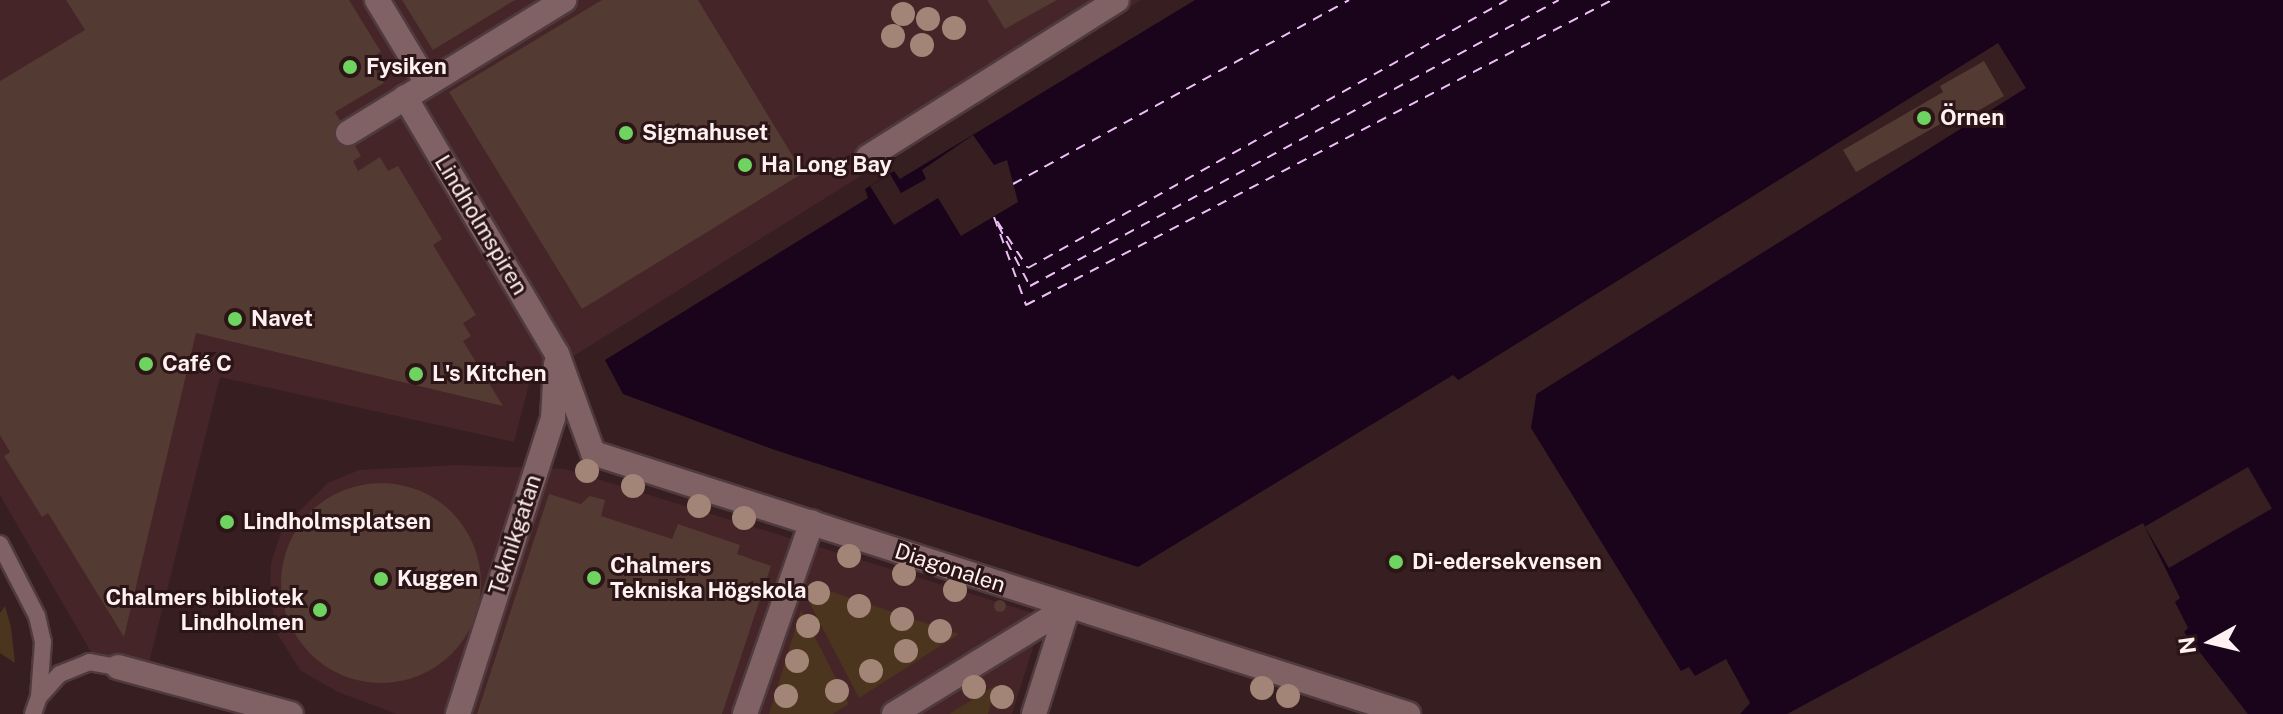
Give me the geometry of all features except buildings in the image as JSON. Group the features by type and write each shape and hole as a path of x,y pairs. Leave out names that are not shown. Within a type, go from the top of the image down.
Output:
{"street":[{"path":"377,0 427,83"},
{"path":"348,133 564,0"},
{"path":"868,157 1117,0"},
{"name":"Lindholmspiren","path":"405,97 557,354"},
{"name":"Diagonalen","path":"557,354 593,453 1408,714"},
{"name":"Teknikgatan","path":"458,714 553,418 557,354"},
{"path":"745,714 812,522"},
{"path":"894,714 1068,607"},
{"path":"1034,714 1068,607"},
{"path":"118,667 291,714"}],"lane":[{"path":"0,544 37,616 43,642 39,697 33,714"},
{"path":"39,697 60,674 89,662 118,667"}],"shaded area":[{"path":"0,0 1141,0 529,384 514,442 220,377 145,679 102,671 0,495"},
{"path":"1195,0 2283,0 2283,714 2248,714 2184,632 2188,628 2175,602 2180,598 2143,523 1787,714 1740,714 1750,703 1726,659 1695,676 1689,667 1681,671 1531,428 1538,384 1492,411 1453,375 1138,567 775,450 623,394 605,360 868,198 865,189 894,171 900,179"},
{"name":"Chalmers Tekniska Högskola","path":"458,465 565,469 1043,616 1012,714 397,714 338,692 300,670 276,632 270,592 271,563 283,527 328,483 359,470"},
{"path":"811,585 959,634 859,698 807,598"},
{"path":"5,606 15,663 0,653 0,613"},
{"path":"801,610 849,704 832,714 769,714"},
{"path":"996,685 988,714 949,714"}],"pier":[{"path":"1998,43 2026,88 1485,426 1457,381"},
{"path":"973,135 994,165 1007,160 1018,202 961,236 938,198 894,225 870,186 890,174 901,193 926,179 922,170"},
{"path":"2248,467 2272,509 2169,568 2145,527"}],"ferry route":[{"path":"1013,184 1349,0"},
{"path":"997,221 1028,268 1507,0"},
{"path":"998,225 1030,286 1559,0"},
{"path":"994,217 1026,305 1612,0"}],"place":[{"name":"Fysiken","path":"350,67"},
{"name":"Örnen","path":"1924,118"},
{"name":"Sigmahuset","path":"626,133"},
{"name":"Ha Long Bay","path":"745,165"},
{"name":"Navet","path":"235,319"},
{"name":"Café C","path":"146,364"},
{"name":"L's Kitchen","path":"416,374"},
{"name":"Lindholmsplatsen","path":"227,522"},
{"name":"Di-edersekvensen","path":"1396,562"},
{"name":"Chalmers Tekniska Högskola","path":"594,578"},
{"name":"Kuggen","path":"381,579"},
{"name":"Chalmers bibliotek Lindholmen","path":"320,610"}]}
